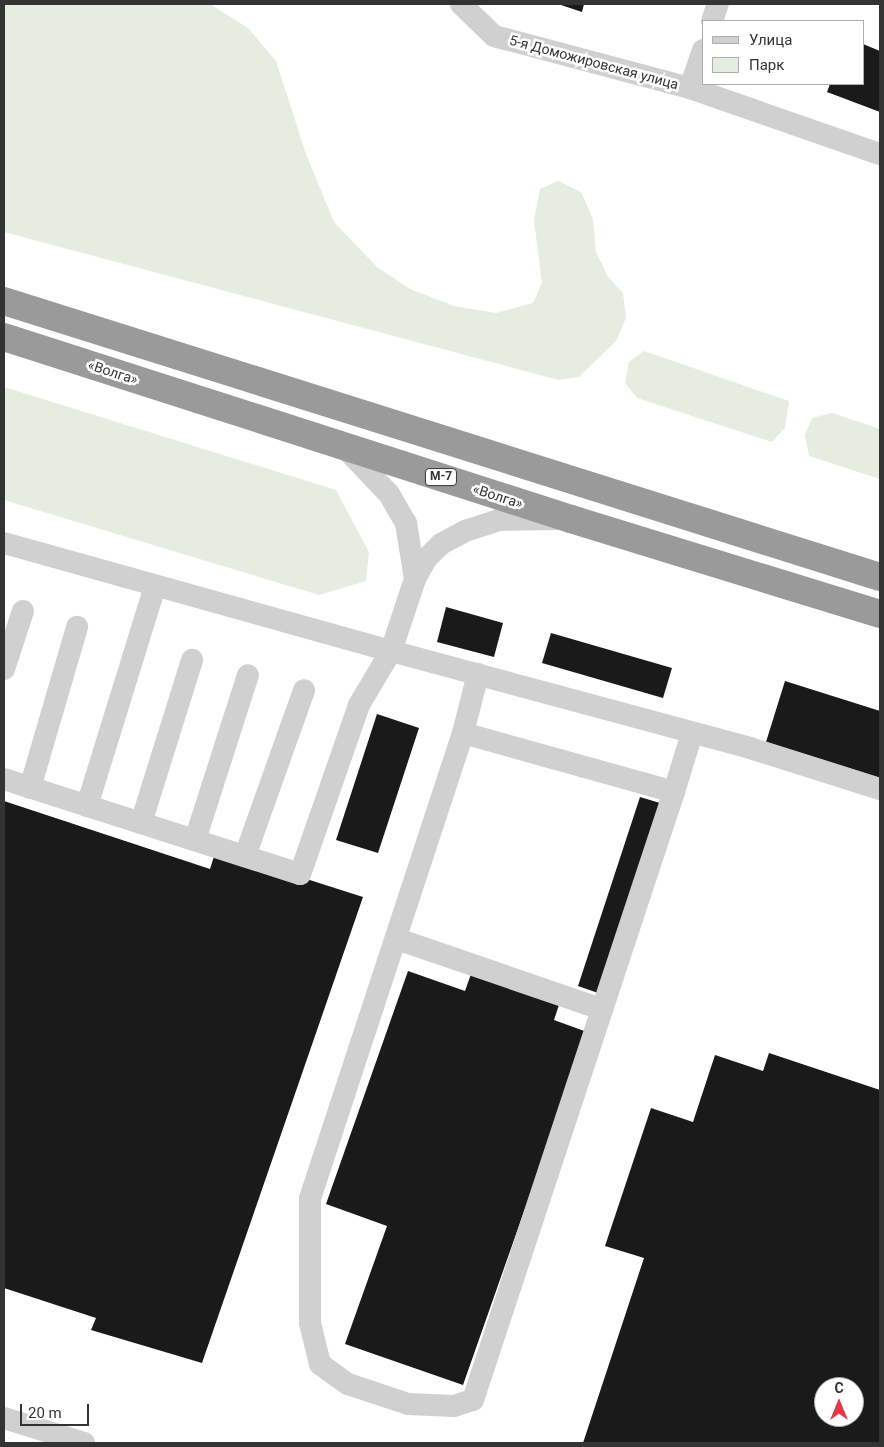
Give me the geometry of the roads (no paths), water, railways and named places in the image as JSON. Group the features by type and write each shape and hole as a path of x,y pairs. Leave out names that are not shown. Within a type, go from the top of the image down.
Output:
{"highway":[{"path":"4,301 880,577"},
{"name":"«Волга»","path":"4,337 571,519 880,614"}],"street":[{"name":"5-я Доможировская улица","path":"461,4 494,36 690,88 880,154"},
{"path":"712,20 718,4"},
{"path":"690,88 702,53"},
{"path":"342,445 389,494 406,523 415,579"},
{"path":"4,779 300,874 358,705 391,651 415,579 426,559 441,544 465,531 498,520 571,519"},
{"path":"4,543 155,587 750,748 880,789"},
{"path":"87,806 155,587"},
{"path":"4,668 23,612"},
{"path":"30,788 77,627"},
{"path":"141,823 192,660"},
{"path":"478,674 463,733 310,1200 310,1323 320,1364 348,1384 408,1404 454,1406 473,1400 692,733"},
{"path":"195,840 248,676"},
{"path":"245,856 304,690"},
{"path":"463,733 674,792"},
{"path":"397,939 602,1009"},
{"path":"4,1418 84,1443"}]}
